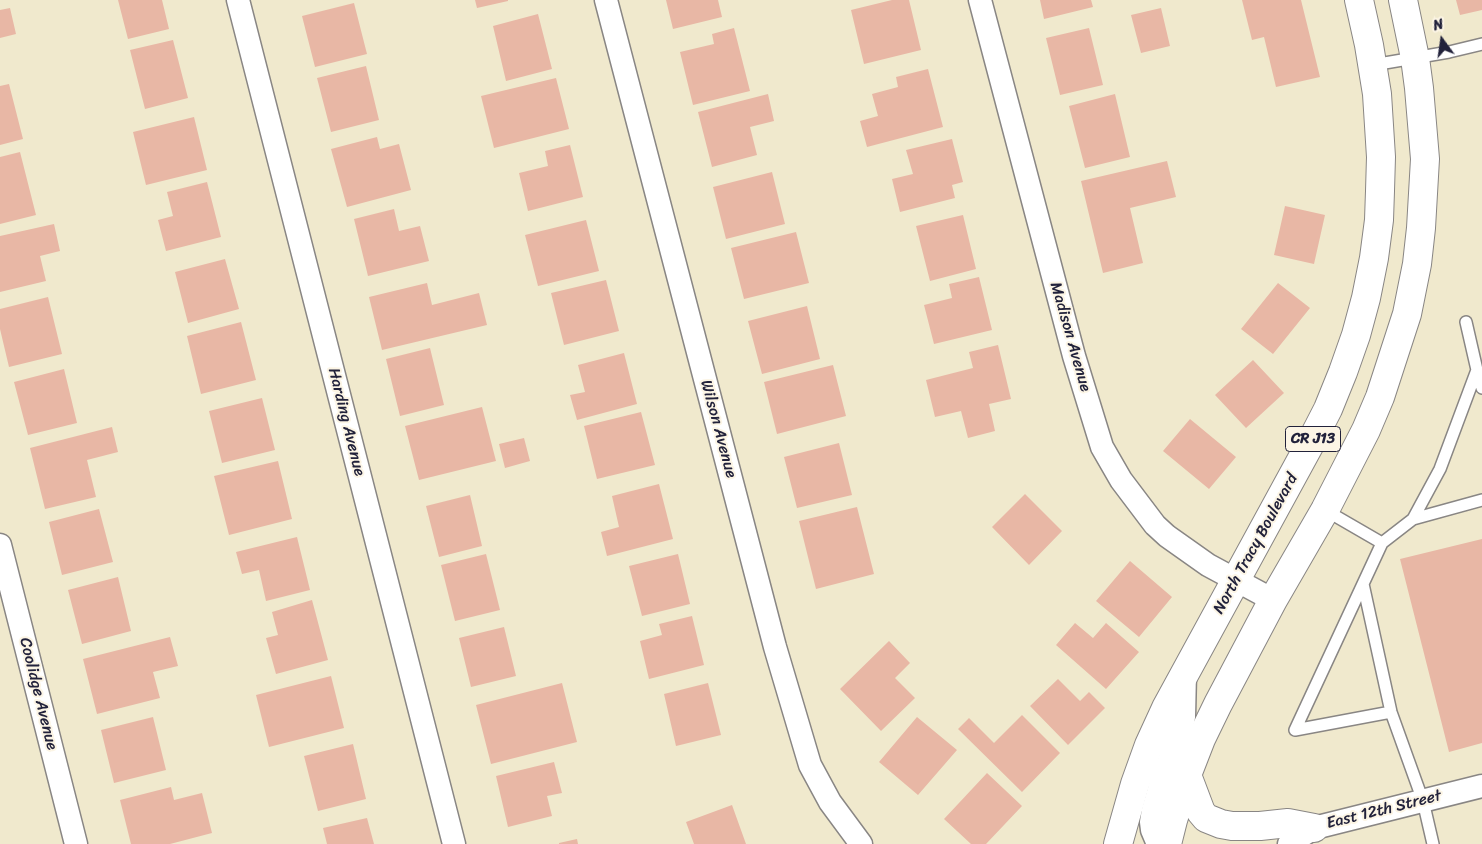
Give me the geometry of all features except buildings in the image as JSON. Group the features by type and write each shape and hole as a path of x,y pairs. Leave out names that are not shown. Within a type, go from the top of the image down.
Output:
{"main road":[{"name":"North Tracy Boulevard","path":"1118,844 1136,784 1166,708 1328,410 1343,372 1361,316 1374,258 1379,220 1380,191 1379,122 1373,65 1358,0"},
{"name":"CR J13","path":"1167,844 1187,775 1201,739 1273,600 1325,510 1366,430 1380,397 1399,341 1412,289 1422,228 1425,159 1415,58 1403,0"},
{"path":"1187,775 1198,806 1206,818 1232,826 1288,823 1315,832"}],"street":[{"name":"Harding Avenue","path":"238,0 454,844"},
{"name":"Wilson Avenue","path":"606,0 775,647 810,765 830,802 861,844"},
{"name":"Madison Avenue","path":"980,0 1074,356 1102,447 1121,480 1155,525 1208,565 1273,600"},
{"name":"Coolidge Avenue","path":"0,545 76,844"},
{"path":"1158,844 1151,822 1162,779 1182,726 1184,717 1185,671"},
{"name":"East 12th Street","path":"1289,844 1315,832 1482,786"}],"lane":[{"path":"1373,65 1482,44"},
{"path":"1466,322 1482,388"},
{"path":"1413,519 1440,469 1477,370"},
{"path":"1391,712 1295,730 1382,543 1413,519 1482,500"},
{"path":"1325,510 1382,543"},
{"path":"1363,584 1391,712 1423,801 1434,844"}]}
